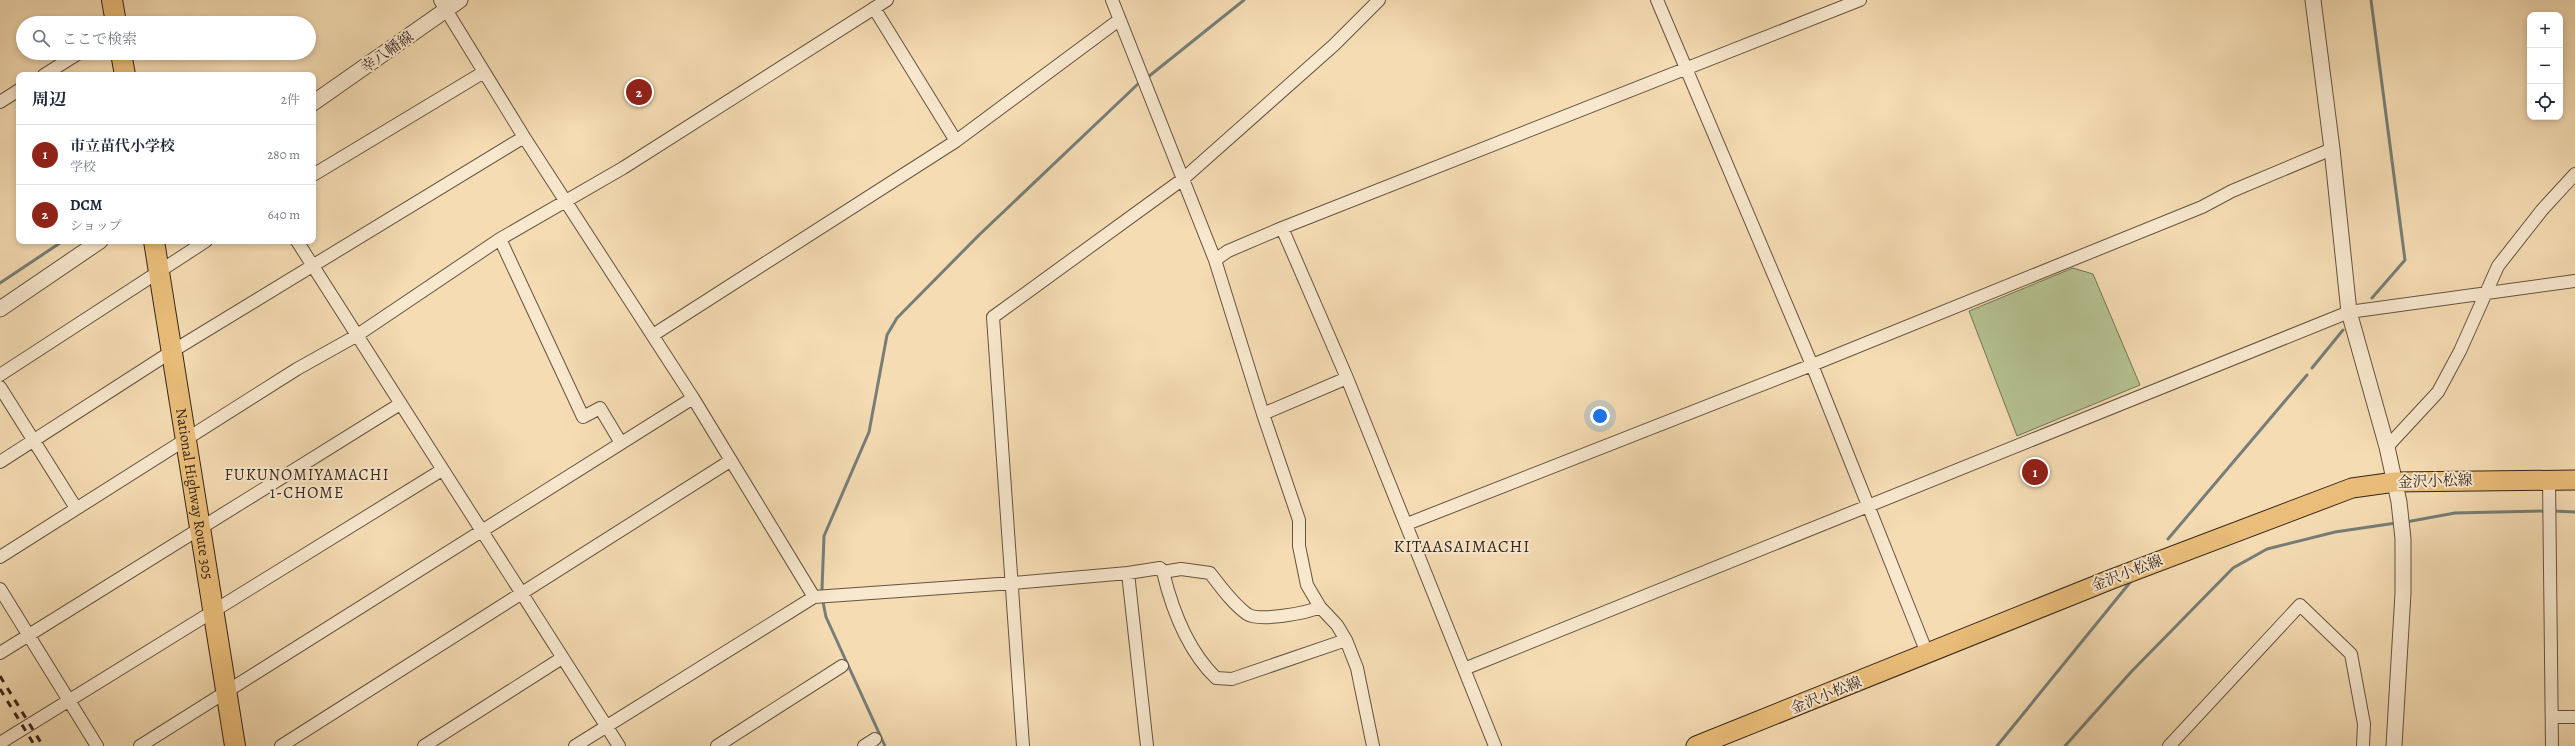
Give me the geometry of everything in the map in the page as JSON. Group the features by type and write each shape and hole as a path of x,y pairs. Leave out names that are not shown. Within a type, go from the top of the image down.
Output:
{"highway":[{"path":"112,0 115,16"},
{"path":"122,60 124,72"},
{"name":"National Highway Route 305","path":"155,244 160,270 171,352 212,611 235,746"}],"main road":[{"name":"金沢小松線","path":"1696,746 1927,653 2352,488 2395,482 2549,486 2575,480"}],"street":[{"name":"幸八幡線","path":"316,102 443,5 460,0"},
{"path":"0,557 76,508 185,442 297,369 356,336 500,239 623,168 887,0"},
{"path":"1112,0 1215,260 1263,414 1300,520 1299,546 1307,585 1320,607 1337,625 1346,640 1357,668 1373,746"},
{"path":"1024,746 993,317 1183,179 1334,44 1379,0"},
{"path":"1657,0 1684,69 1748,212 1812,365 1927,653"},
{"path":"1215,260 1228,251 1282,228 1860,0"},
{"path":"2312,0 2332,149 2349,312 2387,447 2399,502 2403,539 2401,629 2394,746"},
{"path":"443,5 524,137 693,398 814,597"},
{"path":"874,8 956,141"},
{"path":"653,335 956,141 1119,20"},
{"path":"49,72 68,60"},
{"path":"316,173 484,72"},
{"path":"0,102 16,92"},
{"path":"0,462 171,352 524,137"},
{"path":"1406,524 1812,365 2202,207 2232,191 2332,149"},
{"path":"2387,447 2438,392 2488,293 2498,266 2575,174"},
{"path":"1282,228 1347,378 1495,746"},
{"path":"500,239 583,417 600,408 621,443"},
{"path":"0,309 96,244"},
{"path":"0,375 201,244"},
{"path":"299,244 481,532 619,746"},
{"path":"1464,669 1869,507 2349,312 2575,281"},
{"path":"1263,414 1347,378"},
{"path":"0,387 76,508"},
{"path":"140,746 693,398"},
{"path":"0,653 400,404"},
{"path":"282,746 520,593 730,461"},
{"path":"0,743 442,470"},
{"path":"2549,486 2552,746"},
{"path":"575,746 814,597 1013,583 1128,573 1160,568 1163,572 1177,614 1190,643 1201,664 1216,678 1232,679 1346,640"},
{"path":"1163,572 1181,569 1210,572 1229,596 1249,615 1266,617 1310,612 1320,607"},
{"path":"1128,573 1147,746"},
{"path":"0,589 27,636 97,746"},
{"path":"2169,746 2300,605 2351,654 2364,724 2363,746"},
{"path":"424,746 562,658"},
{"path":"717,746 842,666"},
{"path":"2552,717 2575,717"},
{"path":"864,746 875,739"}],"green space":[{"path":"2073,268 2093,274 2140,385 2017,436 1969,311"}],"waterway":[{"path":"1148,77 1244,0"},
{"path":"2371,0 2405,260 2372,298"},
{"path":"822,589 824,536 869,432 887,335 897,318 979,235 1139,83"},
{"path":"0,283 58,244"},
{"path":"2312,368 2343,330"},
{"path":"2168,539 2307,375"},
{"path":"2406,522 2455,513 2547,511"},
{"path":"2553,511 2575,512"},
{"path":"2065,746 2131,672 2233,568 2267,549 2335,532 2396,523"},
{"path":"1997,746 2132,580"},
{"path":"823,602 826,617 885,746"}],"railway":[{"path":"0,676 43,746"},
{"path":"0,689 35,746"}],"place":[{"name":"DCM","path":"639,92"},
{"name":"市立苗代小学校","path":"2035,472"}],"district":[{"name":"FUKUNOMIYAMACHI 1-CHOME","path":"307,484"},
{"name":"KITAASAIMACHI","path":"1462,546"}]}
